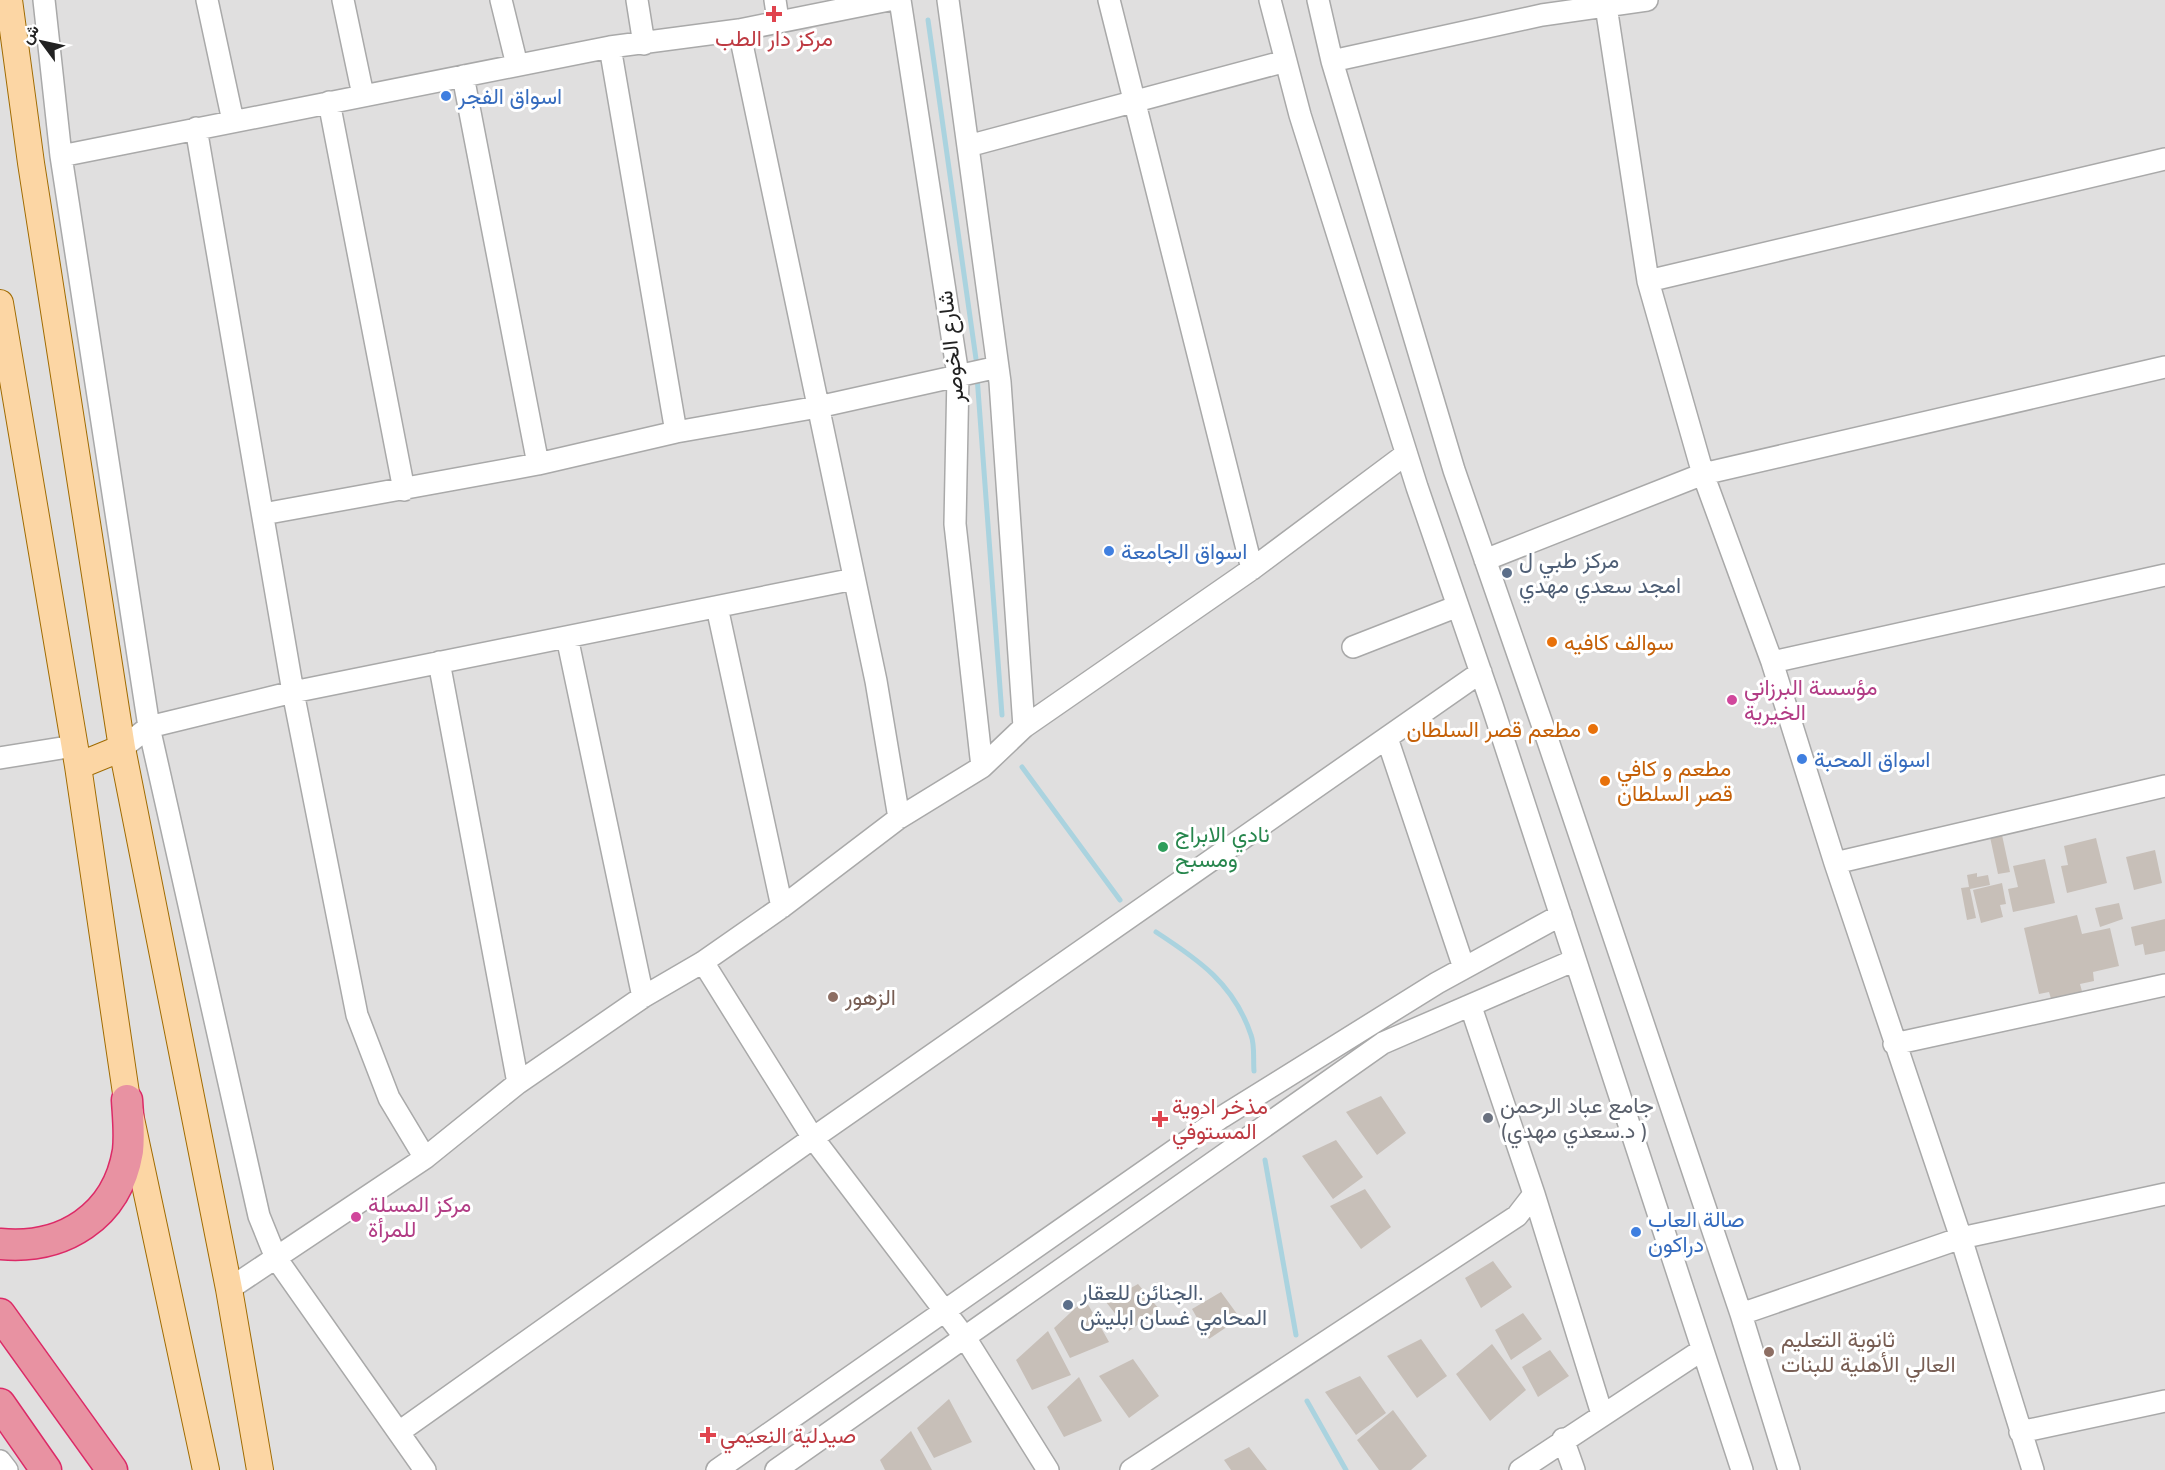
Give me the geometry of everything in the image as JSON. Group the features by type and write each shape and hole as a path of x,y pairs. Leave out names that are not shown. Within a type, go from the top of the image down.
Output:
{"highway":[{"path":"0,1244 26,1245 50,1242 85,1226 98,1213 122,1173 128,1152 127,1100"},
{"path":"0,1314 112,1470"},
{"path":"0,1404 46,1470"}],"main road":[{"path":"9,0 31,163 122,748 229,1289 260,1470"},
{"path":"0,309 76,756 127,1100 206,1470"},
{"path":"76,756 122,748"}],"street":[{"path":"44,0 61,156 149,727 259,1216 276,1258 425,1470"},
{"path":"207,0 233,121"},
{"path":"343,0 363,95"},
{"path":"501,0 517,66"},
{"path":"637,0 644,44"},
{"path":"61,156 610,47 739,30 776,10 889,0"},
{"name":"شارع الخوصر","path":"900,0 958,375 955,524 982,767"},
{"path":"948,0 998,367 1024,727"},
{"path":"1109,0 1252,569"},
{"path":"1270,0 1300,115 1406,454 1481,672 1742,1470"},
{"path":"1318,0 1332,61 1454,470 1741,1314 1789,1470"},
{"path":"1332,61 1541,7 1605,6 1647,0"},
{"path":"1605,6 1648,281 1703,474 1772,662 1894,1044 1961,1238 2033,1470"},
{"path":"739,30 876,681 899,818"},
{"path":"610,47 676,432"},
{"path":"968,146 1133,100 1286,61"},
{"path":"463,76 538,464"},
{"path":"329,102 404,490"},
{"path":"196,128 293,692 357,1015 388,1098 425,1158"},
{"path":"1648,281 2165,159"},
{"path":"263,513 404,490 538,464 676,432 818,407 998,367"},
{"path":"1485,560 1703,474 2165,367"},
{"path":"229,1289 425,1158 518,1083 643,997 703,962 782,907 899,818 982,767 1024,727 1252,569 1406,454"},
{"path":"1772,662 2165,575"},
{"path":"122,748 149,727 293,692 854,579"},
{"path":"1353,647 1458,606"},
{"path":"717,607 782,907"},
{"path":"567,637 643,997"},
{"path":"440,662 518,1083"},
{"path":"399,1432 813,1138 1481,672"},
{"path":"1387,738 1464,968"},
{"path":"0,758 76,756"},
{"path":"1835,863 2165,786"},
{"path":"717,1470 1222,1117 1464,968 1561,915"},
{"path":"776,1470 966,1339 1383,1043 1471,1007 1575,960"},
{"path":"703,962 813,1138 966,1339 1048,1470"},
{"path":"1894,1044 2165,985"},
{"path":"1471,1007 1534,1194 1602,1414"},
{"path":"1131,1470 1517,1216 1534,1194"},
{"path":"1741,1314 1961,1238 2165,1194"},
{"path":"1520,1470 1563,1439 1702,1350"},
{"path":"2020,1432 2165,1401"},
{"path":"1563,1439 1574,1470"},
{"path":"0,1461 7,1470"}],"shaded area":[{"path":"0,0 2165,0 2165,1470 0,1470"}],"building":[{"path":"2002,835 2010,872 1998,874 1990,837"},
{"path":"2096,838 2107,883 2067,893 2061,866 2068,865 2064,846"},
{"path":"2155,850 2162,883 2134,890 2126,857"},
{"path":"2045,859 2055,903 2013,912 2008,889 2018,887 2013,866"},
{"path":"1977,873 1977,877 1988,875 1990,885 1970,889 1976,918 1967,920 1961,888 1969,887 1967,875"},
{"path":"2002,883 2006,904 2000,905 2003,917 1981,923 1973,890"},
{"path":"2119,903 2123,919 2100,927 2095,908"},
{"path":"2077,915 2082,934 2110,928 2119,966 2093,972 2094,981 2080,984 2083,995 2052,1002 2049,992 2039,994 2024,928"},
{"path":"2165,919 2165,951 2145,955 2143,944 2135,946 2131,927"},
{"path":"1381,1096 1406,1133 1377,1155 1346,1112"},
{"path":"1336,1140 1363,1177 1333,1199 1302,1156"},
{"path":"1365,1189 1391,1227 1361,1249 1330,1206"},
{"path":"1493,1261 1512,1287 1481,1308 1465,1278"},
{"path":"1138,1284 1159,1309 1129,1331 1106,1302"},
{"path":"1221,1292 1240,1318 1209,1339 1192,1309"},
{"path":"1085,1299 1109,1342 1070,1358 1054,1328"},
{"path":"1523,1313 1542,1339 1511,1360 1495,1330"},
{"path":"1048,1331 1071,1375 1032,1390 1016,1360"},
{"path":"1421,1339 1447,1376 1417,1398 1387,1356"},
{"path":"1492,1344 1526,1390 1490,1421 1456,1374"},
{"path":"1550,1350 1569,1376 1538,1397 1522,1367"},
{"path":"1133,1359 1159,1396 1129,1418 1099,1376"},
{"path":"1360,1376 1386,1413 1356,1435 1325,1392"},
{"path":"1079,1377 1102,1421 1064,1437 1047,1407"},
{"path":"949,1399 972,1442 934,1458 917,1428"},
{"path":"1393,1410 1427,1456 1411,1470 1379,1470 1357,1440"},
{"path":"911,1431 932,1470 885,1470 880,1460"},
{"path":"1249,1447 1267,1470 1231,1470 1224,1460"}],"waterway":[{"path":"928,20 977,366"},
{"path":"977,376 1002,715"},
{"path":"1022,767 1120,900"},
{"path":"1156,932 1200,963 1225,987 1235,1001 1252,1039 1254,1071"},
{"path":"1265,1160 1296,1335"},
{"path":"1307,1401 1346,1470"}],"place":[{"name":"مركز دار الطب","path":"774,14"},
{"name":"اسواق الفجر","path":"446,96"},
{"name":"اسواق الجامعة","path":"1109,551"},
{"name":"مركز طبي ل امجد سعدي مهدي","path":"1507,573"},
{"name":"سوالف كافيه","path":"1552,642"},
{"name":"مؤسسة البرزاني الخيرية","path":"1732,700"},
{"name":"مطعم قصر السلطان","path":"1593,729"},
{"name":"اسواق المحبة","path":"1802,759"},
{"name":"مطعم و كافي قصر السلطان","path":"1605,781"},
{"name":"نادي الابراج ومسبح","path":"1163,847"},
{"name":"الزهور","path":"833,997"},
{"name":"جامع عباد الرحمن (د.سعدي مهدي )","path":"1488,1118"},
{"name":"مذخر ادویة المستوفي","path":"1160,1119"},
{"name":"مركز المسلة للمرأة","path":"356,1217"},
{"name":"صالة العاب دراكون","path":"1636,1232"},
{"name":"الجنائن للعقار. المحامي غسان ابليش","path":"1068,1305"},
{"name":"ثانوية التعليم العالي الأهلية للبنات","path":"1769,1352"},
{"name":"صيدلية النعيمي","path":"708,1435"}]}
